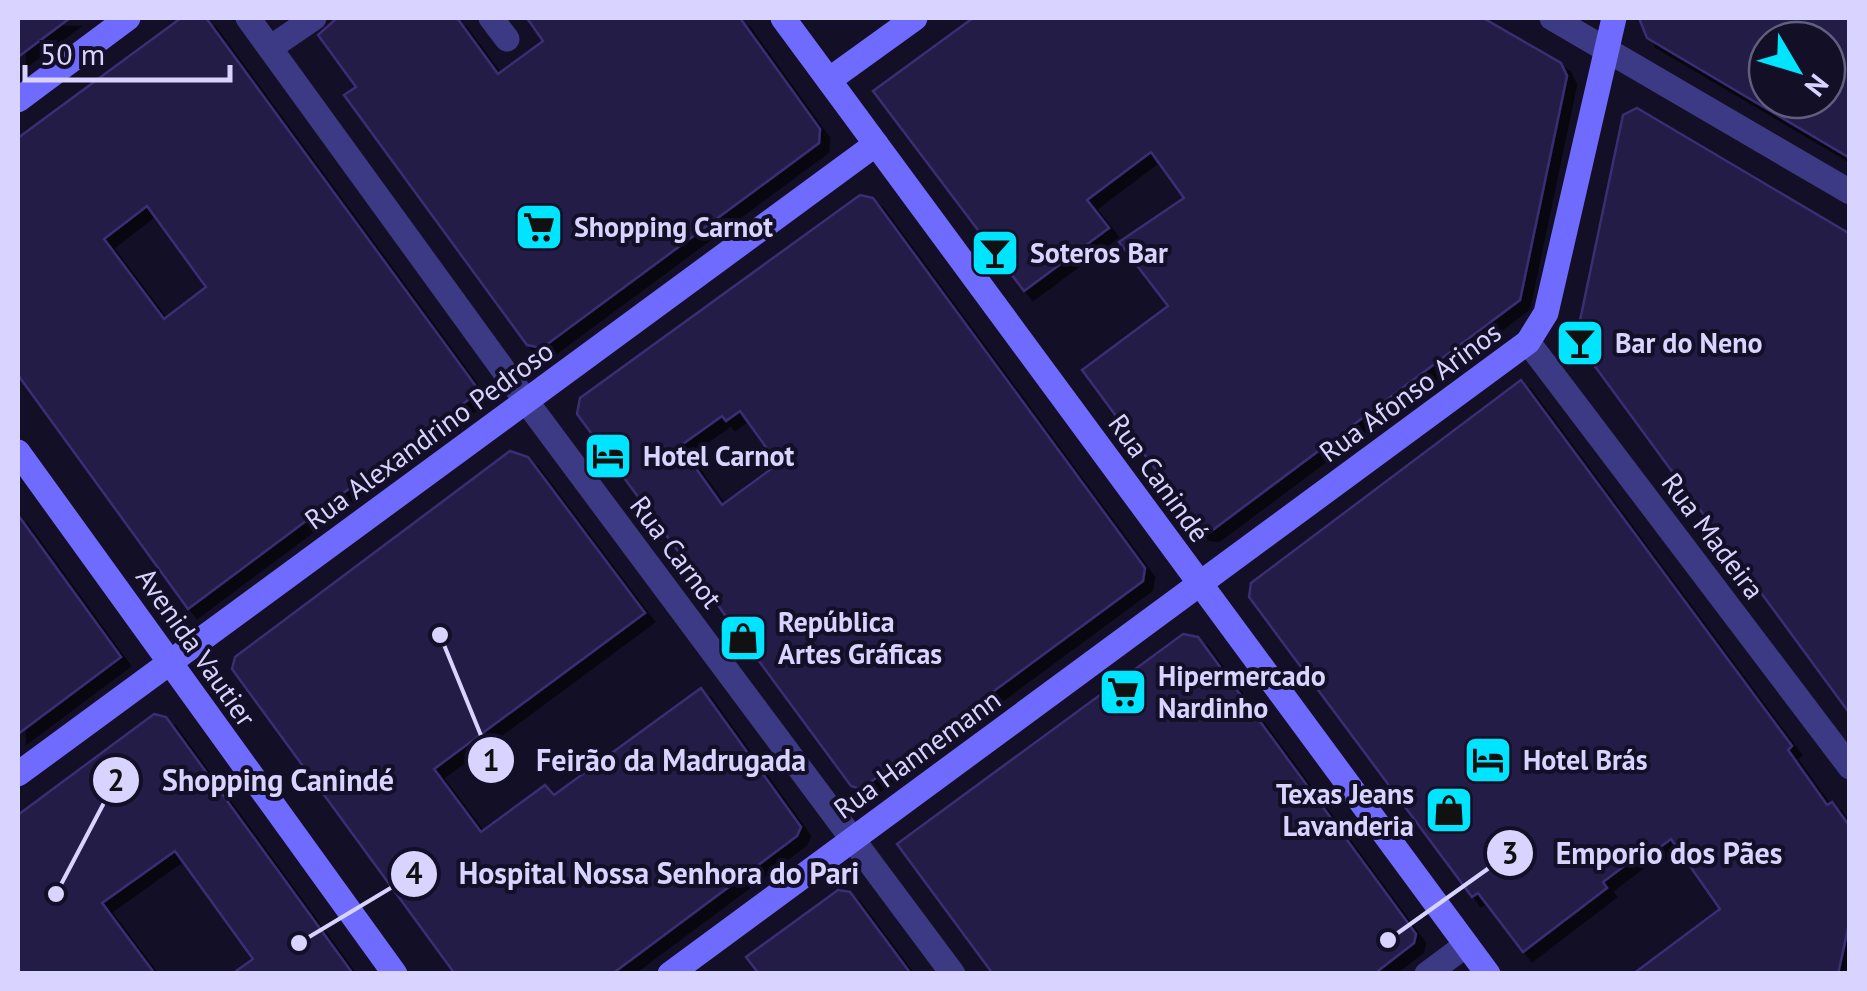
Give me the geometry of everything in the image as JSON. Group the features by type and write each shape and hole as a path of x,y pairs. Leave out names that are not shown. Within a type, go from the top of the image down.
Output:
{"street":[{"path":"18,100 128,18"},
{"name":"Rua Carnot","path":"248,18 526,401 953,974"},
{"path":"270,48 314,18"},
{"path":"492,18 508,39"},
{"name":"Rua Canindé","path":"782,18 1488,974"},
{"path":"829,80 915,18"},
{"path":"1552,18 1850,192"},
{"name":"Rua Afonso Arinos","path":"1200,583 1528,342 1546,313 1614,18"},
{"name":"Rua Alexandrino Pedroso","path":"18,774 876,144"},
{"name":"Rua Madeira","path":"1528,342 1850,767"},
{"name":"Avenida Vautier","path":"18,452 395,974"},
{"name":"Rua Hannemann","path":"670,974 1200,583"},
{"path":"1427,974 1466,944"}],"building":[{"path":"18,18 70,18 18,57"},
{"path":"181,18 206,18 475,385 472,397 188,609 18,375 18,138","holes":["147,206 206,287 164,319 104,239"]},
{"path":"337,18 457,18 498,74 543,41 527,18 740,18 820,129 819,143 542,348 527,345 344,95 356,87 318,35"},
{"path":"973,18 1483,18 1561,63 1567,76 1520,300 1210,532 1201,531 1082,370 1168,306 1119,242 1184,198 1151,152 1087,200 1109,228 1024,291 873,91"},
{"path":"1639,18 1850,18 1850,158 1786,120 1847,120 1847,20 1747,20 1747,97 1647,38"},
{"path":"1637,108 1850,234 1850,714 1580,346 1578,330 1623,115"},
{"path":"860,195 873,198 1145,568 1143,581 861,789 851,786 577,414 580,398","holes":["740,411 778,464 722,505 680,446 722,416 726,421"]},
{"path":"1521,380 1792,746 1788,750 1827,805 1832,802 1850,827 1850,919 1838,974 1633,974 1720,909 1671,839 1652,853 1648,848 1603,882 1607,888 1523,952 1478,893 1472,897 1249,597 1251,583"},
{"path":"510,451 528,457 645,613 434,769 481,832 545,785 554,795 701,688 801,827 797,836 612,974 455,974 232,669 235,657"},
{"path":"18,515 121,657 18,734"},
{"path":"1183,634 1198,637 1416,934 1414,943 1374,974 993,974 897,844"},
{"path":"154,714 166,717 353,974 232,974 253,959 175,851 102,903 155,974 18,974 18,815"},
{"path":"838,890 850,892 911,974 759,974 746,957"}],"place":[{"name":"Shopping Carnot","path":"539,227"},
{"name":"Soteros Bar","path":"995,253"},
{"name":"Bar do Neno","path":"1580,343"},
{"name":"Hotel Carnot","path":"608,456"},
{"name":"Feirão da Madrugada","path":"440,635"},
{"name":"República Artes Gráficas","path":"743,638"},
{"name":"Hipermercado Nardinho","path":"1123,692"},
{"name":"Hotel Brás","path":"1488,760"},
{"name":"Texas Jeans Lavanderia","path":"1449,810"},
{"name":"Shopping Canindé","path":"56,894"},
{"name":"Emporio dos Pães","path":"1388,940"},
{"name":"Hospital Nossa Senhora do Pari","path":"299,943"}]}
